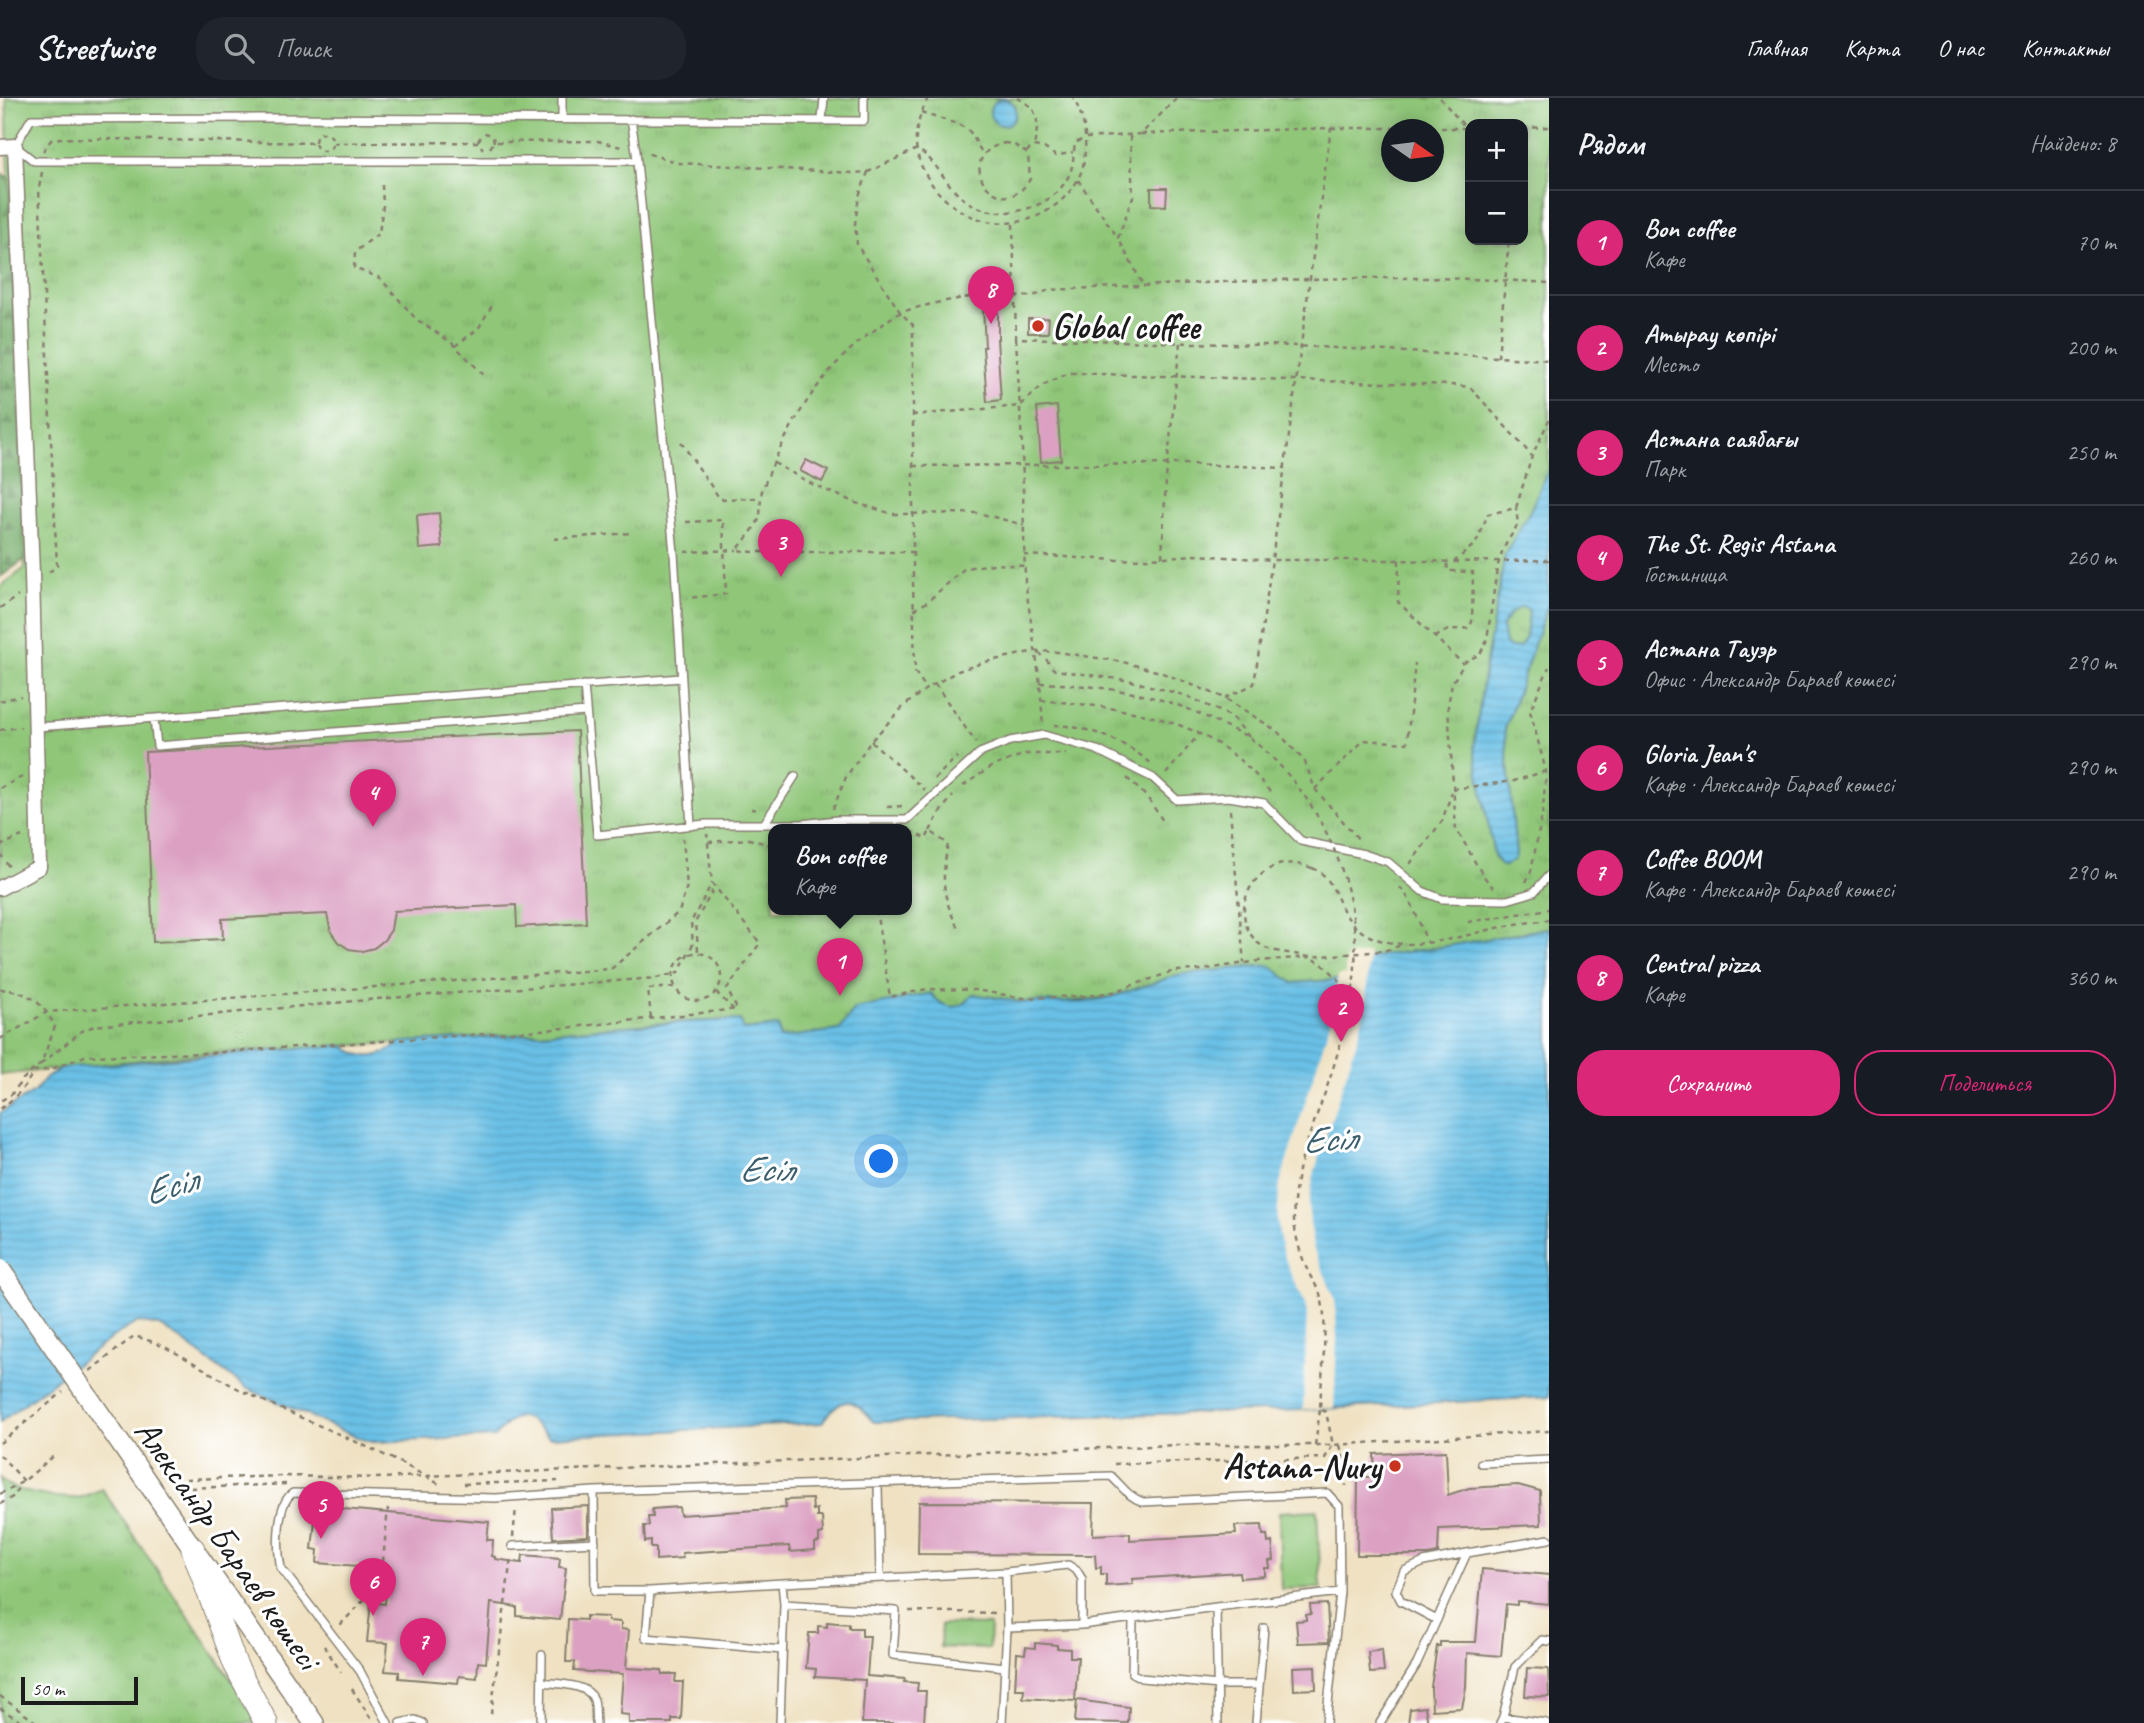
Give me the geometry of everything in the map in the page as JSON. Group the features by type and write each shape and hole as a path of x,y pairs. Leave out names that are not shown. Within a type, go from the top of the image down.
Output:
{"main road":[{"path":"0,1269 91,1401"},
{"path":"0,1288 91,1401"},
{"name":"Александр Бараев көшесі","path":"91,1401 314,1723"},
{"path":"193,1549 235,1664 266,1723"}],"street":[{"path":"0,888 39,867 32,585 7,146"}],"lane":[{"path":"562,98 562,119"},
{"path":"822,120 824,98"},
{"path":"636,161 34,161 7,146 32,119 864,121 864,98"},
{"path":"631,119 674,553 687,826"},
{"path":"37,726 681,678"},
{"path":"584,685 597,835 706,824 907,820 980,752 1010,741 1044,735 1097,750 1153,778 1177,800 1229,797 1264,803 1301,841 1364,854 1388,862 1422,891 1442,899 1507,900 1534,892 1549,875"},
{"path":"154,719 157,746 586,712"},
{"path":"764,824 795,776"},
{"path":"1481,1464 1549,1460"},
{"path":"388,1723 360,1671 281,1568 278,1551 281,1519 283,1503 290,1494 300,1491 496,1498 594,1491 878,1485 1111,1476 1128,1496 1143,1503 1327,1493 1339,1506 1340,1592 1326,1723"},
{"path":"878,1485 880,1577"},
{"path":"594,1491 595,1591 650,1591 1006,1572 1068,1565 1077,1571 1082,1580 1082,1625"},
{"path":"1437,1620 1401,1601 1396,1591 1404,1571 1424,1562 1549,1539"},
{"path":"512,1546 595,1542"},
{"path":"1380,1723 1417,1664 1467,1553"},
{"path":"1002,1723 1007,1628 1006,1572"},
{"path":"780,1723 784,1604 782,1583"},
{"path":"650,1591 646,1638 782,1650"},
{"path":"1007,1628 1133,1620 1340,1592"},
{"path":"784,1604 897,1611 893,1655 1005,1667"},
{"path":"1216,1607 1218,1723"},
{"path":"1133,1620 1132,1673 1141,1678 1219,1685 1259,1685"},
{"path":"1256,1723 1264,1628"},
{"path":"1546,1723 1502,1720 1515,1667 1542,1640 1549,1641"},
{"path":"541,1723 542,1656"},
{"path":"542,1682 578,1687 588,1692 594,1699 596,1723"},
{"path":"401,1723 415,1720 423,1723"}],"path":[{"path":"928,98 917,127 916,149 927,178 950,205 981,221 1013,224 1043,215 1068,195 1083,168 1086,132 1073,98"},
{"path":"1017,98 1027,103 1034,111 1039,125 1034,146 1026,152"},
{"path":"1141,134 1177,98"},
{"path":"1440,98 1465,125"},
{"path":"921,113 968,129 974,137 976,147 985,154"},
{"path":"1528,128 1549,127"},
{"path":"916,149 929,156 946,183 969,203 982,209 1020,212 1050,198 1063,187 1073,164 1075,143 1086,138 1331,128 1465,128"},
{"path":"1226,698 1254,684 1274,560 1299,346 1331,128"},
{"path":"324,133 329,135 333,143 328,150 322,152 314,143 316,137 324,133"},
{"path":"478,142 486,133 493,137 494,142"},
{"path":"1118,238 1133,197 1130,136"},
{"path":"0,608 57,566 39,188 43,150 51,140 60,138 314,143"},
{"path":"478,142 480,147 488,149 494,142 598,141 680,163 853,173 868,172 916,149"},
{"path":"333,143 478,142"},
{"path":"1013,144 1026,152 1031,179 1026,187 1011,195 995,194 982,182 980,164 985,154 996,145 1013,144"},
{"path":"1034,146 1044,148 1056,156 1073,152"},
{"path":"868,172 859,196 855,223 857,244 900,312 913,325 915,672 926,689"},
{"path":"1077,179 1118,238 1143,286"},
{"path":"382,185 383,206 379,233 355,252 354,268 380,278 416,319 455,346 486,377"},
{"path":"1013,224 1023,466 1024,566 1043,725"},
{"path":"1498,357 1508,245"},
{"path":"737,550 759,520 761,498 774,463 801,412 833,365 870,333 900,312 977,296 1015,298 1039,295 1048,290 1309,278 1506,280 1549,283"},
{"path":"455,346 478,329 493,304"},
{"path":"1016,338 1299,346 1549,360"},
{"path":"1162,557 1166,479 1180,342"},
{"path":"912,415 1020,406 1043,384 1069,373 1470,387 1532,456"},
{"path":"1488,883 1456,830 1448,706 1452,683 1463,664 1480,654 1487,639 1497,568 1503,549 1518,524 1516,508 1532,456 1549,420"},
{"path":"681,442 719,499 761,498"},
{"path":"774,463 812,484 856,503 893,514 978,513 1024,525"},
{"path":"912,466 1187,464 1286,468"},
{"path":"1454,562 1476,543 1488,514 1516,508"},
{"path":"686,523 723,520 726,594 688,598"},
{"path":"554,539 631,533"},
{"path":"674,553 724,550 914,552"},
{"path":"1024,555 1119,560 1195,555 1274,560 1549,560"},
{"path":"1399,559 1398,602 1463,664"},
{"path":"1435,637 1448,630 1469,628 1472,622 1473,572 1448,571 1447,562"},
{"path":"914,610 965,568 995,564 1024,566"},
{"path":"1035,652 1043,655 1049,666 1055,670 1132,681 1187,696 1232,718 1290,777 1319,819 1334,848 1345,881 1353,920 1355,967 1352,994 1337,1054 1301,1163 1293,1202 1300,1253 1322,1300 1320,1409 1315,1445"},
{"path":"834,808 846,777 871,741 904,706 926,689 958,671 985,662 1035,652 1084,655 1123,662 1198,685 1226,698 1277,731 1305,762 1315,789 1359,841"},
{"path":"1315,789 1364,740 1407,743 1415,663"},
{"path":"1528,879 1543,810 1547,770 1530,711 1549,667"},
{"path":"1040,683 1099,687 1158,699 1183,707 1250,738"},
{"path":"935,684 976,743"},
{"path":"0,701 36,693"},
{"path":"1041,700 1132,710 1166,719 1199,733 1244,762 1275,800"},
{"path":"0,730 37,726"},
{"path":"1158,783 1199,733"},
{"path":"968,749 986,740"},
{"path":"871,741 925,790"},
{"path":"920,800 936,775 961,754"},
{"path":"912,831 926,839 940,812 957,790 991,767 1025,754 1069,754"},
{"path":"0,788 38,770"},
{"path":"1453,789 1514,781 1547,770"},
{"path":"1125,777 1147,797 1166,824"},
{"path":"1428,944 1411,902 1399,888 1414,873 1408,866 1442,821 1453,789"},
{"path":"1229,797 1244,963"},
{"path":"879,808 906,806"},
{"path":"822,809 844,808"},
{"path":"706,824 714,884 760,943 727,989 737,1009 734,1010"},
{"path":"0,1039 47,1012 611,969 679,912 687,886 687,826"},
{"path":"0,846 39,828"},
{"path":"930,831 948,844 943,870 943,892 959,930"},
{"path":"1321,836 1332,838"},
{"path":"708,842 749,839 768,844"},
{"path":"1350,841 1371,842"},
{"path":"1352,994 1315,960 1265,947 1252,937 1246,923 1244,906 1249,888 1261,874 1278,865 1293,863 1316,869 1330,881 1342,908 1353,924 1378,939 1405,944 1428,944 1508,925 1549,920"},
{"path":"698,952 696,921 714,884"},
{"path":"0,1101 11,1095 23,1079 82,1031 94,1026 678,973 693,944 691,922 714,884"},
{"path":"1468,922 1549,909"},
{"path":"877,915 890,997 927,989 975,990 1023,998 1087,996 1113,992 1174,971 1384,951 1405,944"},
{"path":"673,974 679,993 694,1001 710,997 716,991 721,978 717,963 698,952 689,954"},
{"path":"651,1020 648,989 675,986"},
{"path":"0,989 20,991 32,997 47,1012 55,1026 41,1064"},
{"path":"716,991 734,1010"},
{"path":"33,1071 49,1070 85,1056 209,1053 528,1031 734,1010"},
{"path":"0,1109 13,1100 33,1071"},
{"path":"83,1377 134,1336 158,1342 239,1389 442,1486"},
{"path":"0,1443 72,1385"},
{"path":"1320,1409 1326,1412 1332,1445"},
{"path":"186,1479 425,1476 1175,1445 1332,1445 1549,1431"},
{"path":"1340,1444 1345,1461 1346,1486"},
{"path":"0,1494 24,1481 56,1454"},
{"path":"0,1455 24,1481"},
{"path":"491,1714 517,1497 527,1471"},
{"path":"191,1488 283,1483"},
{"path":"0,1504 16,1494 18,1484"},
{"path":"331,1632 345,1621 381,1582 388,1507"},
{"path":"897,1611 1007,1613"},
{"path":"324,1646 341,1672"},
{"path":"352,1689 370,1717"},
{"path":"0,1696 37,1723"},
{"path":"0,1708 23,1723"}],"green space":[{"path":"6,98 1549,98 1549,928 1369,957 1348,979 1293,983 1181,974 1111,997 1055,1003 1022,1002 974,994 963,1004 952,1007 941,1003 931,993 839,1030 780,1038 778,1026 743,1030 740,1020 677,1022 452,1040 209,1053 0,1075 0,587 25,568"},
{"path":"0,173 9,177 25,559 0,577"},
{"path":"0,1478 24,1491 58,1497 78,1498 102,1489 261,1723 0,1723"},
{"path":"1317,1510 1321,1588 1281,1589 1279,1512"},
{"path":"941,1624 990,1625 989,1649 940,1647"}],"water":[{"path":"1003,99 1012,103 1016,112 1012,121 1003,125 994,121 990,112 994,103"},
{"path":"1549,467 1549,602 1505,729 1516,854 1515,859 1501,866 1494,856 1474,747 1505,554 1531,509","holes":["1521,607 1528,609 1526,637 1520,647 1510,648 1505,644 1502,626 1510,614"]},
{"name":"Есіл","path":"1549,928 1549,1397 1303,1410 874,1422 858,1406 847,1402 833,1409 822,1423 549,1437 533,1422 521,1417 509,1422 494,1437 372,1442 246,1388 159,1326 138,1322 114,1336 0,1422 0,1113 34,1092 45,1079 61,1068 342,1045 358,1054 372,1056 386,1052 400,1042 740,1020 743,1030 778,1026 780,1038 839,1030 855,1009 931,993 941,1003 952,1007 963,1004 973,994 1022,1002 1083,1002 1111,997 1181,974 1269,965 1293,983 1348,979 1369,957"}],"pier":[{"path":"1369,953 1366,999 1360,1031 1315,1170 1308,1205 1313,1248 1335,1298 1337,1339 1334,1408 1303,1410 1307,1312 1281,1246 1277,1221 1280,1183 1330,1023 1338,976 1345,975 1346,957"}],"building":[{"path":"1151,188 1167,188 1166,206 1151,205"},
{"path":"983,307 998,313 1001,400 987,402 983,347"},
{"name":"Global coffee","path":"1049,318 1048,333 1028,333 1028,319"},
{"path":"1057,406 1061,460 1041,462 1037,408"},
{"path":"806,460 828,471 822,482 800,471"},
{"path":"439,513 442,547 419,549 417,515"},
{"path":"577,731 586,923 517,927 516,905 394,911 391,930 384,940 374,948 362,951 349,949 338,942 331,932 327,914 222,919 223,939 153,942 145,752"},
{"path":"1446,1451 1448,1495 1469,1488 1518,1485 1540,1491 1541,1525 1439,1529 1438,1553 1357,1555 1358,1477 1375,1477 1374,1454"},
{"path":"812,1499 813,1510 817,1509 817,1517 822,1517 823,1534 819,1535 819,1542 815,1543 815,1550 790,1552 789,1546 682,1553 683,1558 656,1560 656,1548 651,1548 651,1541 645,1542 644,1526 649,1526 648,1517 653,1517 652,1509 679,1507 680,1515 786,1508 785,1500"},
{"path":"919,1502 1094,1503 1093,1535 1130,1533 1130,1540 1236,1534 1235,1526 1262,1525 1263,1535 1267,1535 1268,1543 1272,1542 1274,1560 1269,1561 1270,1568 1265,1568 1265,1576 1240,1578 1239,1572 1132,1579 1133,1584 1106,1586 1106,1574 1101,1574 1101,1567 1096,1568 1095,1555 918,1554"},
{"path":"588,1506 588,1536 553,1538 551,1508"},
{"path":"321,1507 489,1522 487,1540 493,1540 492,1556 495,1559 522,1563 523,1555 560,1558 559,1567 566,1568 560,1620 517,1616 517,1607 491,1603 486,1663 478,1662 477,1678 459,1676 458,1683 399,1678 399,1672 385,1671 388,1643 367,1642 371,1602 385,1604 388,1568 317,1563 318,1550 312,1549 315,1521 319,1522"},
{"path":"1482,1569 1549,1575 1549,1604 1517,1601 1517,1605 1506,1604 1501,1656 1467,1653 1462,1708 1432,1710 1431,1687 1437,1646 1440,1646 1440,1642 1476,1642"},
{"path":"1327,1604 1329,1642 1298,1643 1296,1621 1306,1620 1306,1615 1311,1614 1310,1605"},
{"path":"586,1616 608,1617 608,1621 621,1622 621,1629 629,1630 626,1668 662,1670 662,1674 676,1674 675,1682 683,1682 681,1719 672,1719 672,1723 629,1723 629,1715 620,1714 623,1674 574,1671 575,1662 566,1662 568,1619 586,1620"},
{"path":"827,1622 849,1624 849,1628 862,1628 862,1636 870,1636 867,1676 905,1679 904,1682 918,1683 917,1691 926,1691 924,1723 862,1723 865,1680 815,1677 816,1669 806,1668 809,1633 818,1633 818,1626 827,1627"},
{"path":"1035,1643 1070,1649 1070,1657 1078,1657 1075,1701 1023,1698 1024,1689 1015,1689 1017,1653 1025,1654 1026,1647 1035,1648"},
{"path":"1382,1650 1384,1672 1370,1673 1368,1652"},
{"path":"1315,1666 1316,1689 1294,1690 1293,1667"},
{"path":"1527,1668 1548,1669 1549,1697 1525,1696"},
{"path":"1077,1700 1129,1707 1128,1723 1075,1722"},
{"path":"1425,1707 1428,1723 1408,1723 1410,1709"}],"place":[{"name":"Central pizza","path":"991,324"},
{"name":"Global coffee","path":"1038,326"},
{"name":"Астана саябағы","path":"781,577"},
{"name":"The St. Regis Astana","path":"373,827"},
{"name":"Bon coffee","path":"840,996"},
{"name":"Атырау көпірі","path":"1341,1042"},
{"name":"Astana-Nury","path":"1395,1466"},
{"name":"Астана Тауэр","path":"321,1539"},
{"name":"Gloria Jean's","path":"373,1616"},
{"name":"Coffee BOOM","path":"423,1676"}]}
